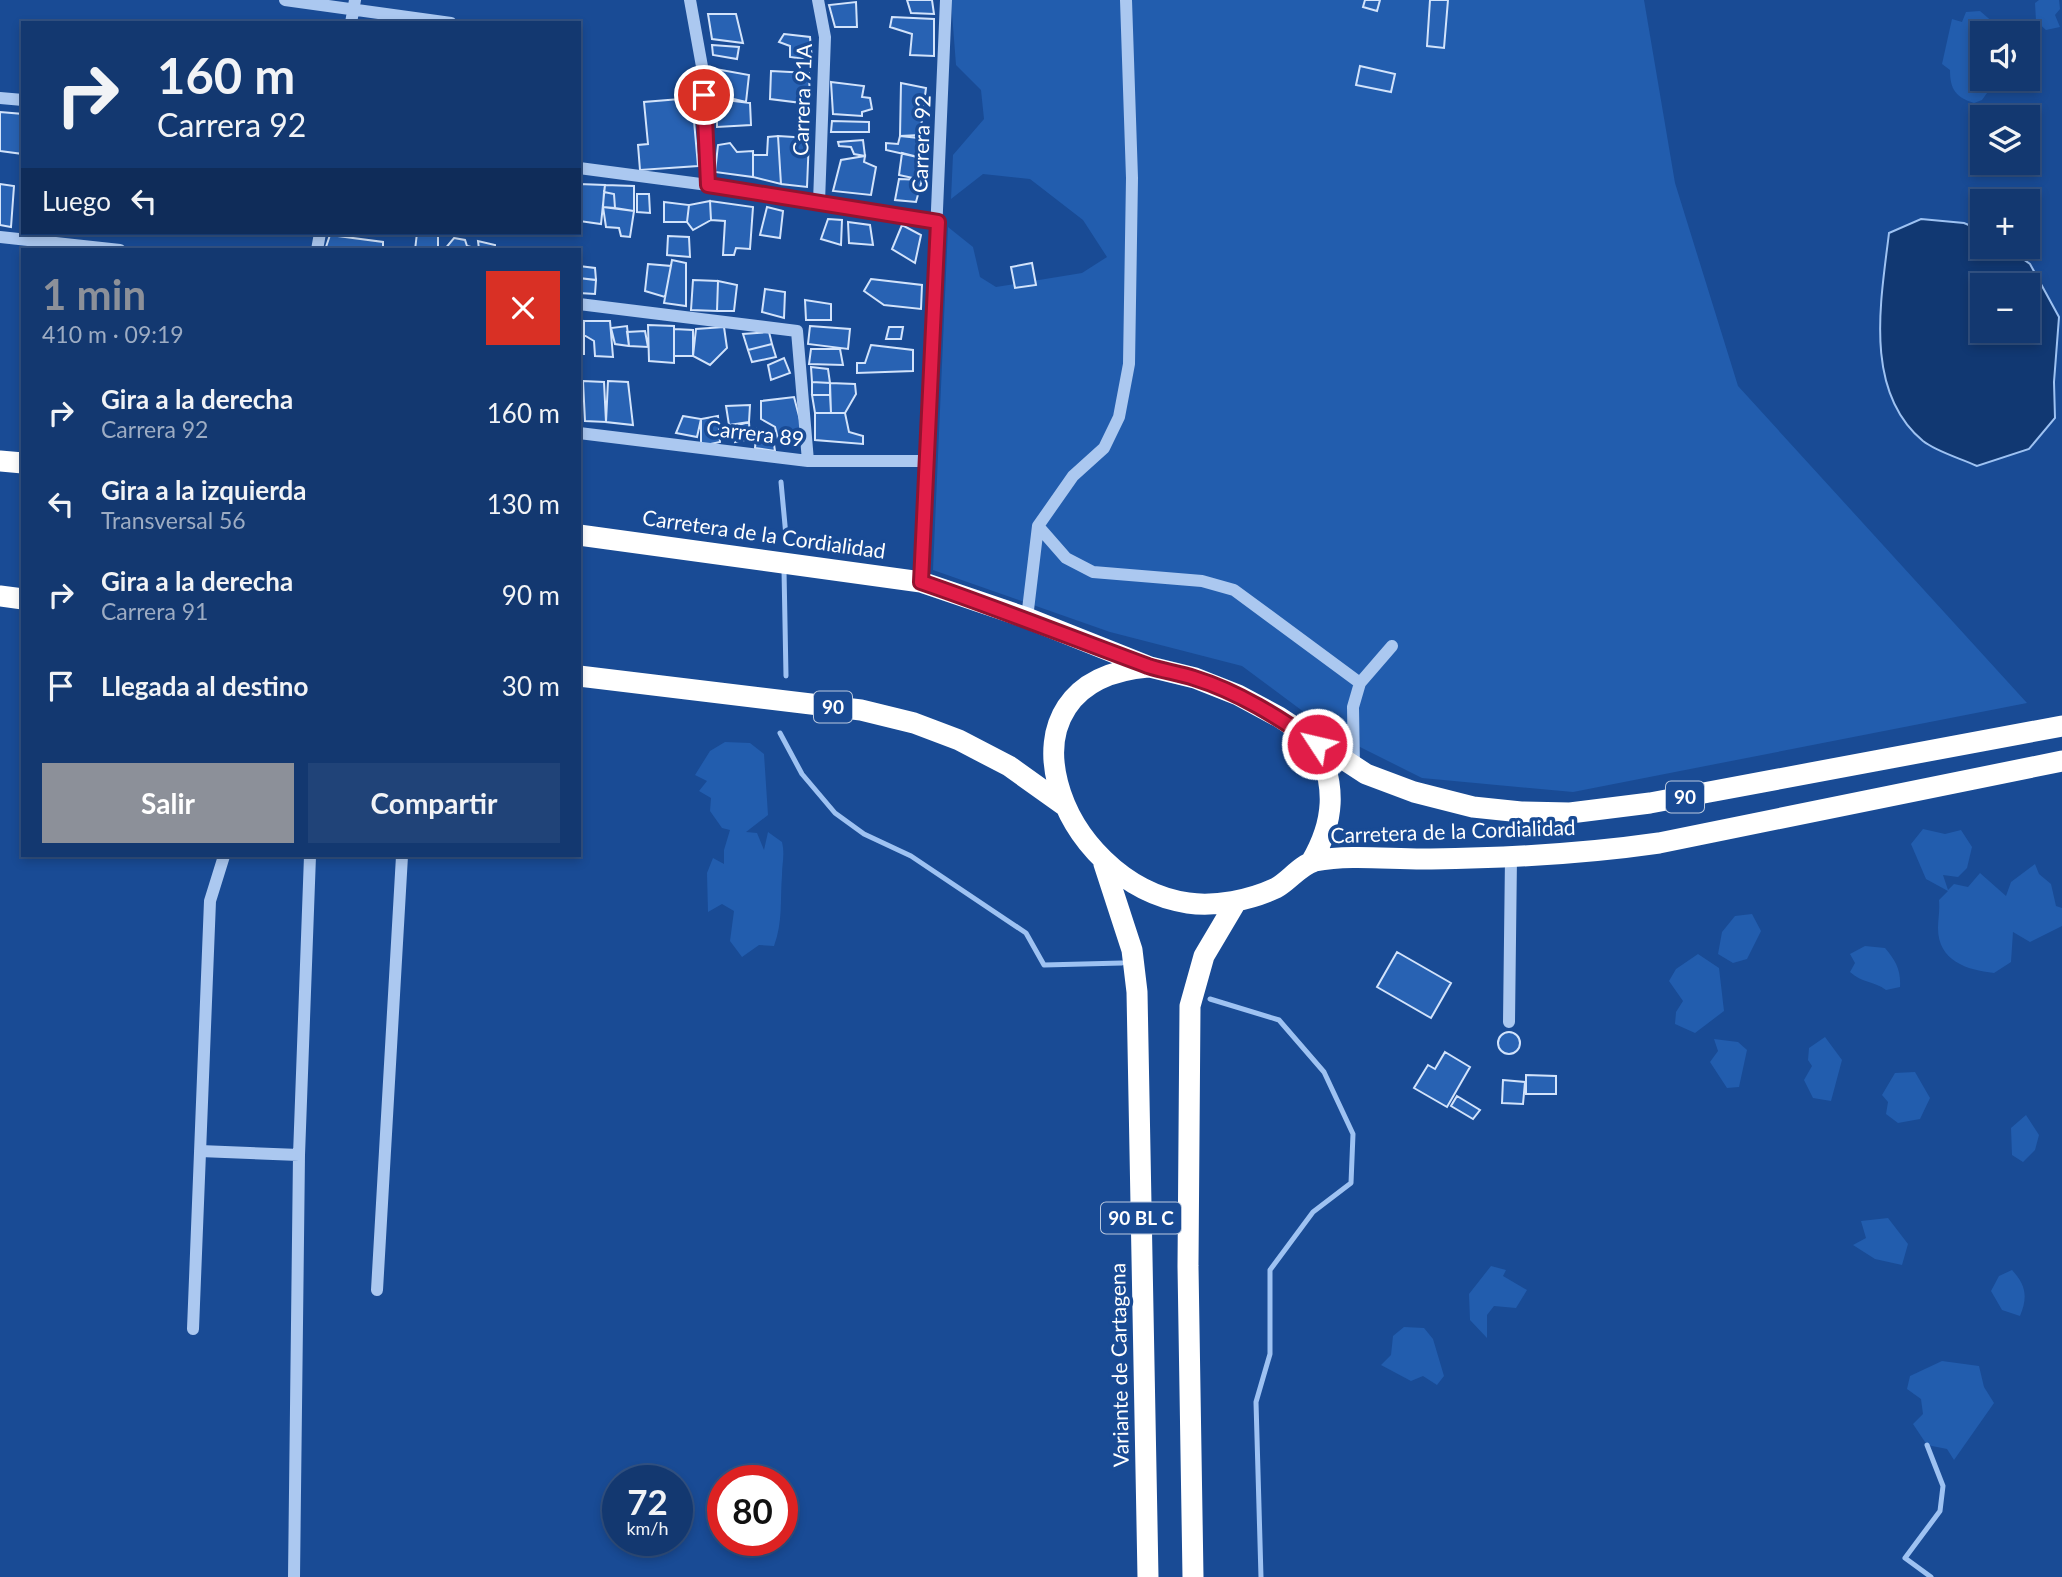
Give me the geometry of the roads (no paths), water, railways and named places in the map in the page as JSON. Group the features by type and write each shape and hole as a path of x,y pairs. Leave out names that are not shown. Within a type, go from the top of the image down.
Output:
{"highway":[{"path":"0,461 21,463"},
{"name":"Carretera de la Cordialidad","path":"581,535 921,582 1027,618 1150,667 1195,678 1238,695 1279,717 1354,768 1414,792 1472,807 1570,813 1650,803 2062,726"},
{"path":"0,596 21,599"},
{"path":"1065,806 1056,783 1053,758 1056,733 1066,711 1082,692 1102,677 1125,669 1150,667"},
{"name":"Carretera de la Cordialidad","path":"581,676 861,710 914,723 959,740 1009,766 1065,806 1081,837 1104,864 1143,890 1189,903 1236,902 1276,887 1311,862 1345,857 1428,860 1511,857 1659,843 2062,761"},
{"path":"1311,862 1327,829 1332,792 1327,767 1317,744"},
{"name":"Variante de Cartagena","path":"1104,864 1132,950 1137,992 1148,1577"},
{"name":"90 BL C","path":"1193,1577 1188,1266 1189,1006 1204,956 1236,902"}],"street":[{"path":"285,0 435,21"},
{"path":"690,0 703,72 708,185"},
{"name":"Carrera 91A","path":"818,0 825,37 819,202"},
{"name":"Carrera 92","path":"921,582 946,0"},
{"path":"1027,618 1038,526 1073,476 1104,448 1119,417 1129,364 1132,178 1126,0"},
{"path":"0,98 21,100"},
{"path":"581,168 708,185 938,222"},
{"path":"0,237 102,248"},
{"path":"581,304 797,331 808,460"},
{"name":"Carrera 89","path":"581,433 808,460 927,461"},
{"path":"1038,526 1066,558 1093,572 1202,581 1234,590 1360,683"},
{"path":"1354,768 1353,707 1360,683 1392,646"},
{"path":"193,1329 210,901 223,857"},
{"path":"294,1577 299,1155 310,857"},
{"path":"377,1290 402,857"},
{"path":"1509,1022 1511,857"},
{"path":"200,1151 299,1155"}],"waterway":[{"path":"781,482 786,536"},
{"path":"784,570 786,676"},
{"path":"780,733 802,774 835,813 864,834 911,856 1026,933 1044,965 1122,963"},
{"path":"1210,999 1279,1020 1324,1072 1353,1134 1351,1183 1313,1212 1270,1270 1270,1354 1256,1402 1261,1577"},
{"path":"1927,1445 1943,1486 1940,1511 1905,1558 1931,1577"}]}
